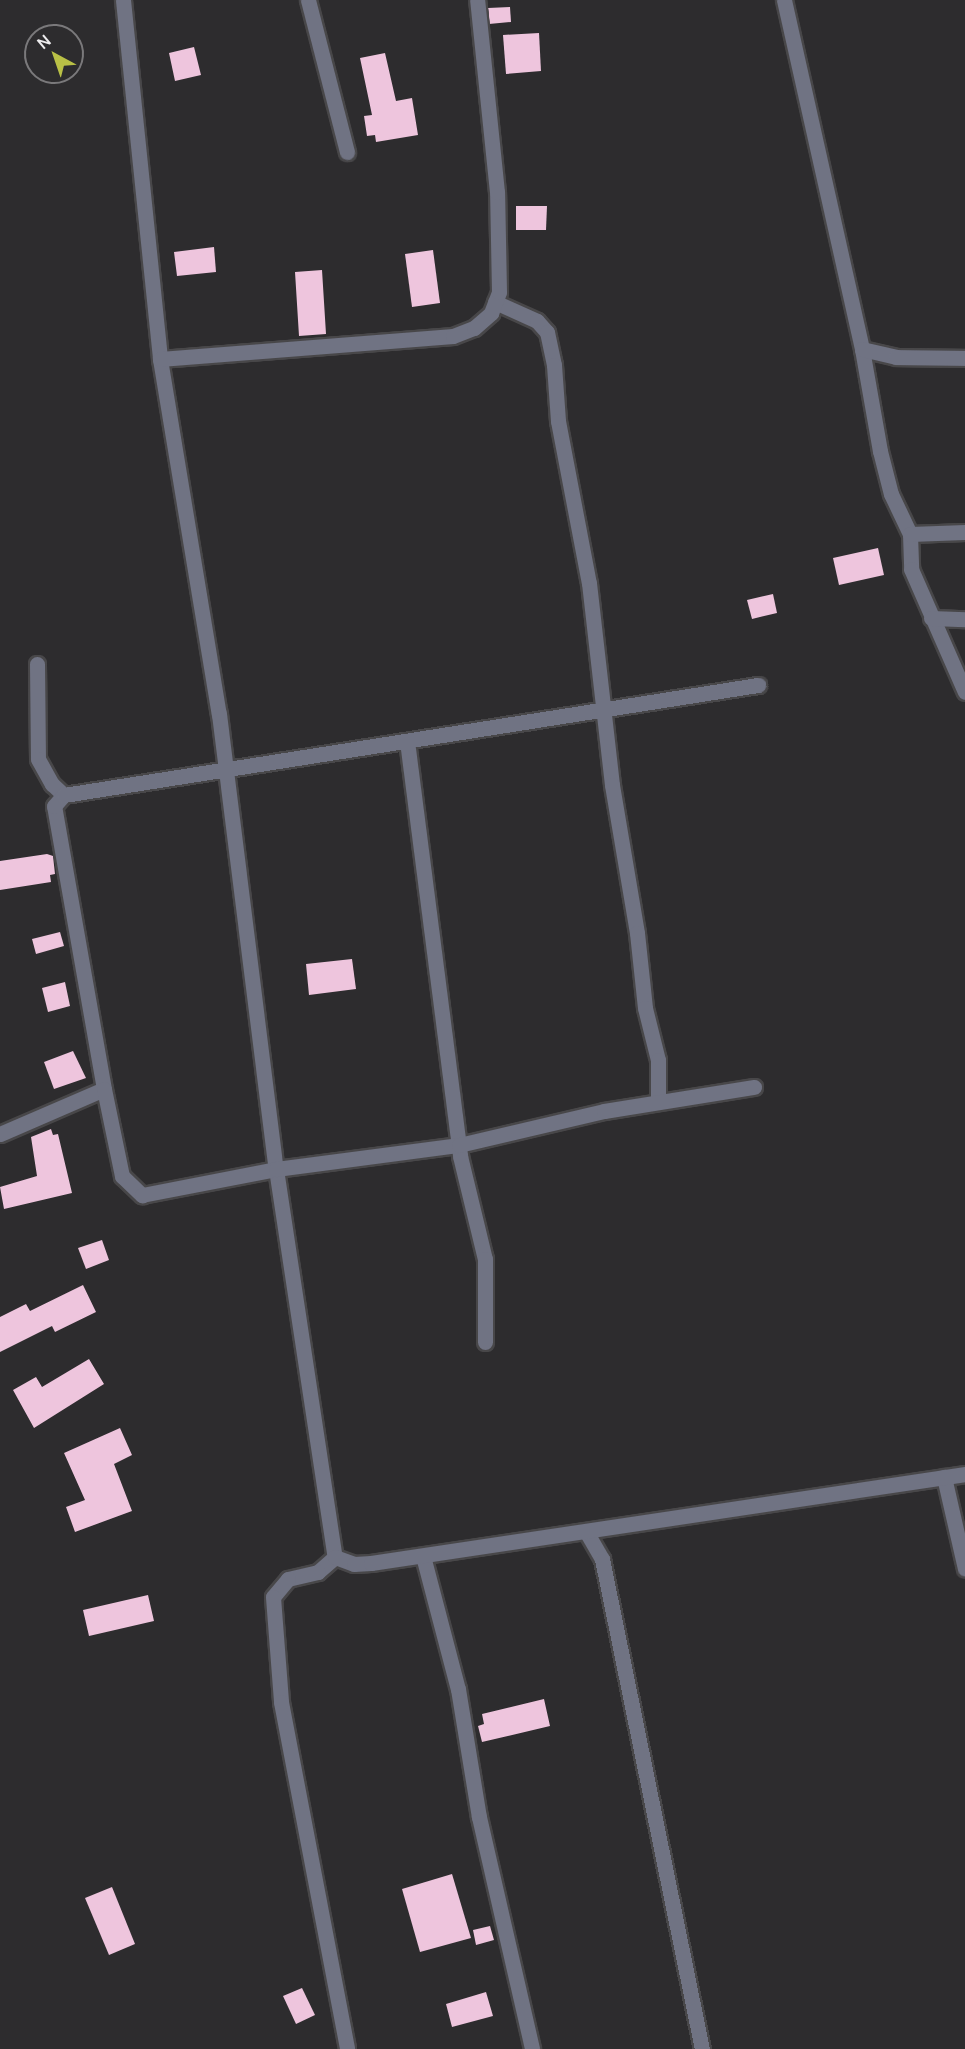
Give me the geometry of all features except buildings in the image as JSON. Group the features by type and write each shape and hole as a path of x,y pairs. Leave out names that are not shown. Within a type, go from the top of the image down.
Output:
{"street":[{"path":"123,0 159,359 225,772 276,1169 334,1557"},
{"path":"308,0 346,152"},
{"path":"159,359 453,336 474,328 491,313 499,292 497,192 477,0"},
{"path":"784,0 862,349 880,451 891,494 910,534 911,569 965,692"},
{"path":"495,302 537,321 547,332 558,421 589,583 645,1008 658,1060 658,1101"},
{"path":"862,349 896,357 965,358"},
{"path":"910,534 965,532"},
{"path":"931,618 965,619"},
{"path":"37,664 38,759 52,784 64,795"},
{"path":"754,1087 658,1101 459,1145 276,1169 142,1196 122,1176 104,1089 54,806 64,795 225,772 605,708 758,685"},
{"path":"407,741 459,1145 485,1259 485,1342"},
{"path":"0,1134 104,1089"},
{"path":"334,1557 354,1564 423,1556 965,1474"},
{"path":"944,1478 965,1569"},
{"path":"587,1533 598,1548 605,1570 702,2049"},
{"path":"423,1556 458,1689 479,1817 532,2049"},
{"path":"334,1557 318,1572 288,1579 273,1597 281,1702 347,2049"}]}
